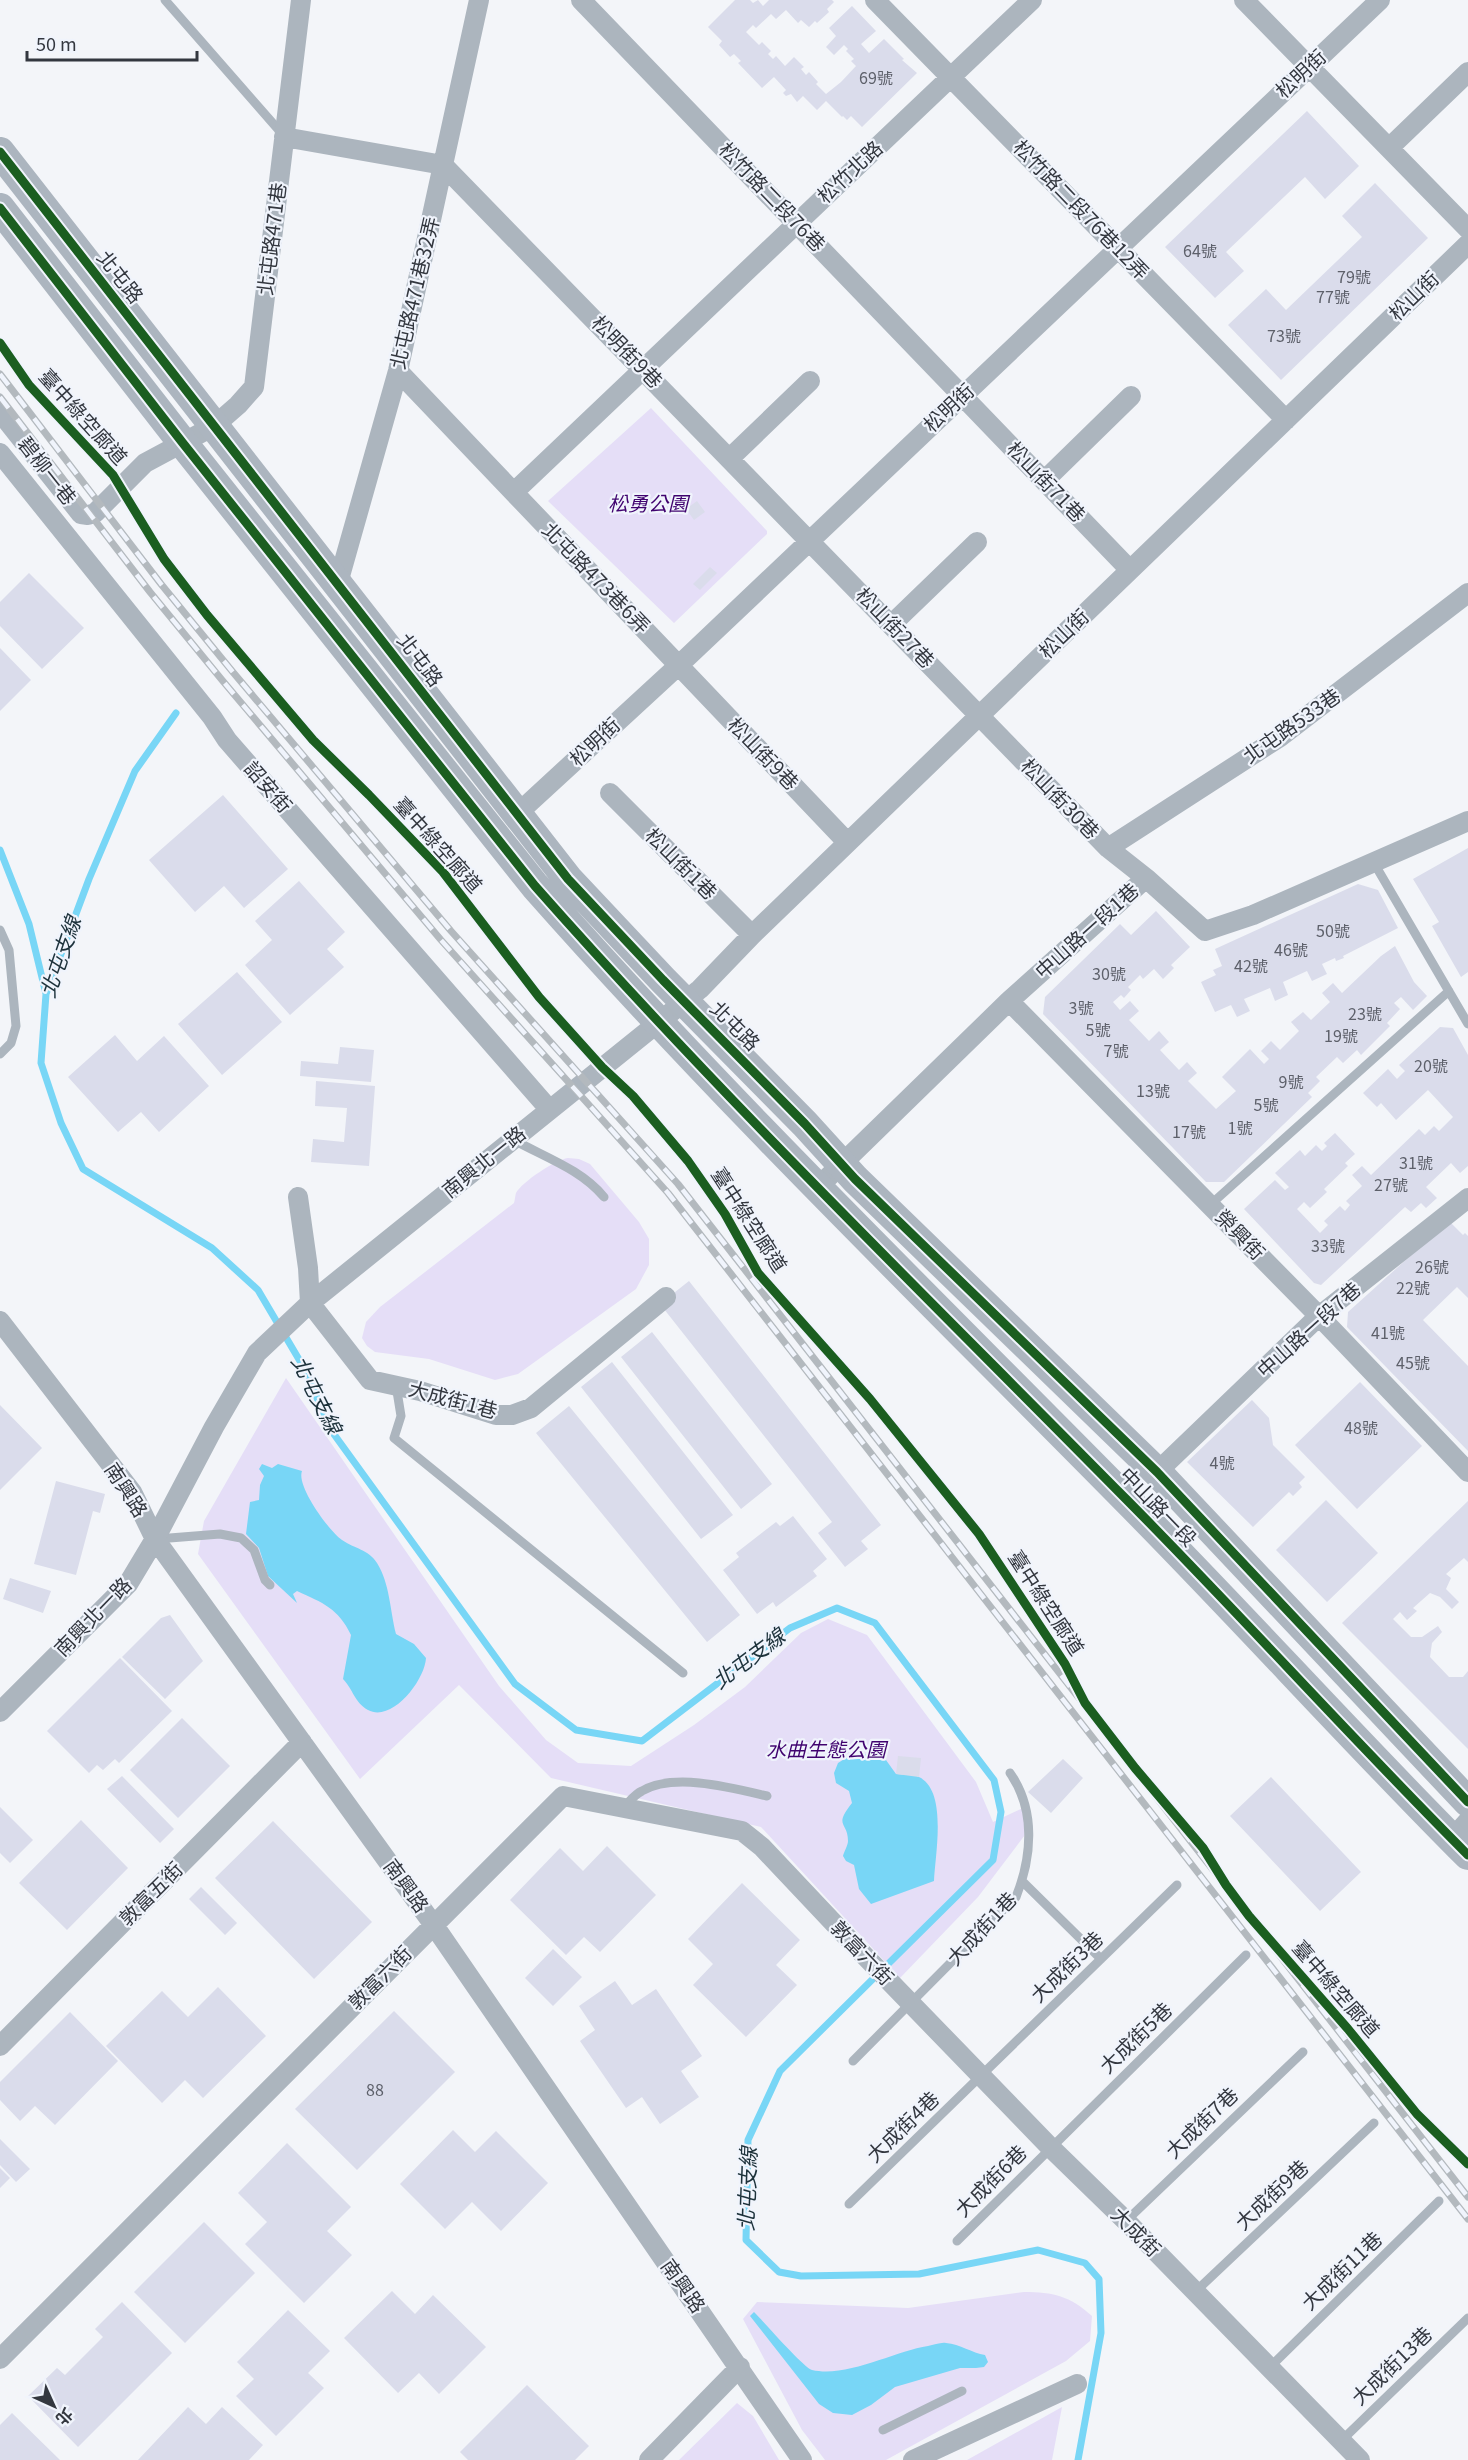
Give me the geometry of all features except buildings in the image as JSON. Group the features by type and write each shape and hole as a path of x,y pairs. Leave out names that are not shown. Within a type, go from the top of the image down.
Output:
{"main road":[{"name":"北屯路","path":"0,152 568,879 805,1124 840,1164"},
{"path":"0,208 535,886 817,1188"},
{"name":"中山路一段","path":"840,1164 1157,1472 1468,1802"},
{"name":"中山路一段","path":"817,1188 1463,1838"}],"street":[{"name":"北屯路471巷","path":"183,442 214,426 254,387 301,0"},
{"name":"北屯路471巷32弄","path":"338,583 398,371 479,0"},
{"name":"松竹路二段76巷","path":"581,0 963,395"},
{"name":"松竹路二段76巷12弄","path":"875,0 1286,420"},
{"name":"松竹北路","path":"642,369 1032,0"},
{"path":"1244,0 1468,229"},
{"name":"松明街","path":"516,815 679,665 1380,0"},
{"path":"1389,148 1468,72"},
{"path":"284,137 443,165"},
{"name":"松明街9巷","path":"443,165 809,540"},
{"name":"松山街","path":"660,1022 685,1002 847,842 1468,244"},
{"path":"514,492 642,369"},
{"name":"北屯路473巷6弄","path":"398,371 679,665"},
{"path":"730,458 810,381"},
{"name":"松山街71巷","path":"963,395 1130,570"},
{"path":"1045,480 1131,396"},
{"name":"碧柳一巷","path":"0,412 81,514 95,513 145,463 183,442"},
{"name":"詔安街","path":"0,453 171,665 227,740 549,1109"},
{"name":"松山街27巷","path":"809,540 979,715"},
{"path":"892,624 977,542"},
{"name":"北屯路533巷","path":"1108,848 1280,737 1468,593"},
{"name":"松山街9巷","path":"679,665 847,842"},
{"name":"松山街30巷","path":"979,715 1108,848 1146,878"},
{"name":"松山街1巷","path":"610,793 752,935"},
{"name":"中山路一段1巷","path":"817,1188 1009,1001 1146,878 1205,931 1253,915 1468,821"},
{"name":"榮興街","path":"1009,1001 1319,1316 1468,1472"},
{"name":"南興北一路","path":"0,1712 128,1584 257,1353 310,1303 660,1022"},
{"path":"298,1197 308,1268 310,1303"},
{"name":"中山路一段7巷","path":"1157,1472 1319,1316 1468,1198"},
{"name":"大成街1巷","path":"310,1303 370,1380 396,1385 495,1414 512,1414 531,1408 666,1297"},
{"name":"南興路","path":"0,1322 132,1492 155,1539 433,1924 802,2460"},
{"name":"敦富五街","path":"0,2046 302,1742"},
{"name":"敦富六街","path":"0,2359 563,1796 742,1831 762,1847 911,2004"},
{"name":"大成街","path":"911,2004 1360,2460"},
{"path":"649,2460 740,2367"},
{"path":"913,2460 1077,2384"}],"lane":[{"path":"165,0 284,137"},
{"path":"1374,863 1468,1024"},
{"path":"0,930 9,950 16,1026 11,1043 0,1054"},
{"path":"1210,1205 1449,991"},
{"path":"512,1139 575,1171 595,1186 604,1197"},
{"path":"396,1385 401,1416 394,1438 683,1673"},
{"path":"155,1539 220,1533 241,1538 254,1550 265,1580 270,1585"},
{"name":"大成街1巷","path":"853,2061 1016,1897 1022,1881 1031,1829 1017,1783 1010,1773"},
{"path":"624,1807 642,1791 668,1783 709,1785 767,1796"},
{"path":"1022,1881 1101,1959"},
{"name":"大成街3巷","path":"982,2075 1177,1885"},
{"name":"大成街5巷","path":"1050,2147 1246,1954"},
{"name":"大成街7巷","path":"1126,2221 1303,2052"},
{"name":"大成街4巷","path":"849,2204 982,2075"},
{"name":"大成街9巷","path":"1195,2292 1374,2123"},
{"name":"大成街6巷","path":"957,2241 1050,2147"},
{"name":"大成街11巷","path":"1270,2367 1440,2201"},
{"name":"大成街13巷","path":"1341,2441 1468,2318"},
{"path":"883,2430 962,2391"}],"green space":[{"name":"松勇公園","path":"651,408 767,531 767,534 674,623 548,501"},
{"path":"568,1158 579,1159 590,1164 639,1222 649,1239 649,1265 636,1289 518,1374 495,1380 429,1359 375,1352 367,1346 362,1338 366,1322 380,1307 514,1203 519,1188 547,1167"},
{"name":"水曲生態公園","path":"286,1378 499,1686 546,1740 578,1763 631,1766 694,1725 745,1687 801,1633 828,1619 867,1635 976,1782 993,1822 1025,1807 1028,1831 978,1897 900,1978 761,1827 551,1778 459,1685 360,1779 198,1554 204,1521"},
{"path":"1024,2292 1061,2296 1084,2309 1092,2316 1090,2341 1066,2361 886,2460 825,2460 802,2430 743,2319 757,2302 908,2308"},
{"path":"737,2403 753,2416 779,2460 679,2460"},
{"path":"1062,2407 1052,2460 967,2460"}],"water":[{"path":"262,1464 272,1468 278,1464 302,1471 301,1478 304,1487 329,1528 342,1540 365,1552 377,1563 387,1588 396,1634 414,1644 426,1658 414,1688 397,1705 377,1712 363,1707 343,1679 351,1635 341,1618 329,1607 297,1591 293,1594 297,1603 268,1576 259,1548 246,1534 250,1502 259,1500 260,1485 264,1476 259,1469"},
{"path":"868,1754 886,1760 896,1774 917,1776 928,1784 934,1796 938,1825 934,1881 871,1904 859,1889 854,1865 846,1861 843,1856 848,1841 842,1820 852,1803 849,1791 836,1783 834,1773 838,1763 846,1758"},
{"path":"754,2312 812,2370 826,2371 855,2367 944,2343 985,2355 988,2362 984,2367 960,2368 895,2387 871,2405 852,2415 833,2413 819,2404 750,2316"}],"waterway":[{"name":"北屯支線","path":"176,713 135,771 89,879 46,994 41,1063 61,1123 83,1169 212,1248 258,1290 307,1373 328,1426 515,1684 576,1730 642,1741 790,1628 837,1608 875,1623 994,1780 1001,1812 993,1860 780,2071 748,2140 746,2240 779,2272 801,2276 919,2274 1038,2250 1085,2263 1099,2279 1101,2333 1078,2460"},
{"path":"0,850 29,924 46,994"}],"railway":[{"path":"0,374 161,584 232,671 451,931 678,1184 1468,2197"},
{"path":"0,397 150,592 222,680 441,940 668,1193 1468,2219"}],"cycle path":[{"path":"0,152 568,879 663,980 805,1124 855,1179 1157,1472 1468,1802"},
{"path":"0,208 182,442 535,886 752,1120 1169,1543 1468,1855"},
{"name":"臺中綠空廊道","path":"0,343 29,385 113,475 164,559 207,615 313,740 443,872 539,997 602,1067 633,1096 688,1161 725,1214 758,1273 870,1399 979,1534 1065,1664 1085,1703 1135,1768 1203,1848 1249,1916 1348,2029 1417,2114 1468,2164"}]}
